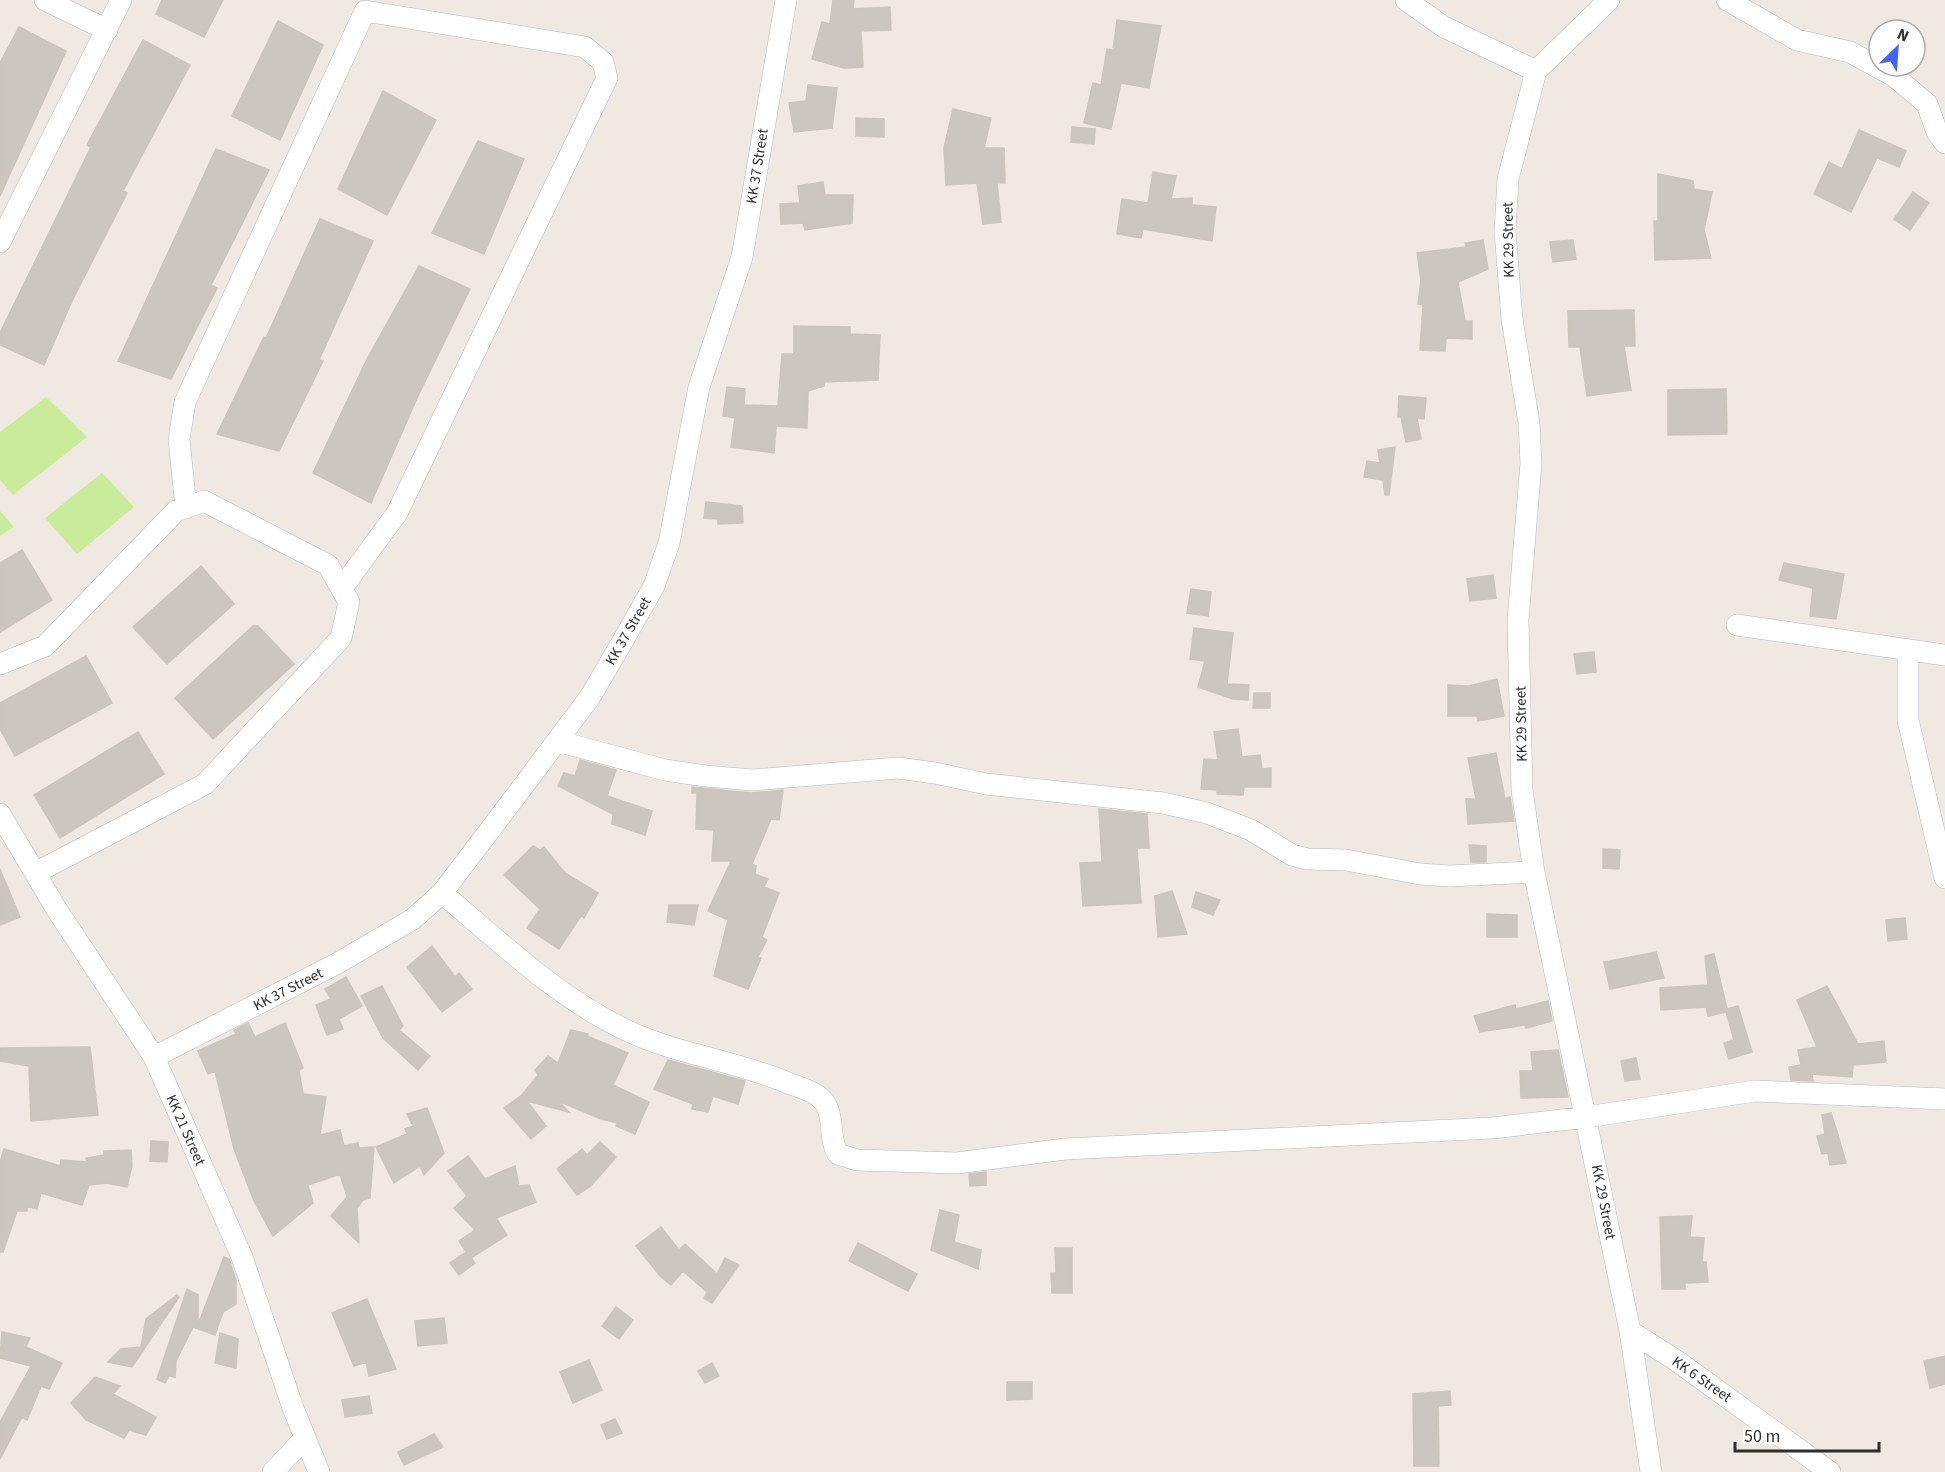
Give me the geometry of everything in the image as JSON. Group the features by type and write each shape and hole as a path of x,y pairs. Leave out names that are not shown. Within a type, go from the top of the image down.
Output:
{"street":[{"path":"45,0 107,30"},
{"path":"0,242 122,0"},
{"name":"KK 37 Street","path":"154,1057 390,935 413,919 442,893 590,697 662,568 669,543 699,387 742,257 786,0"},
{"path":"1406,0 1444,27 1536,71 1609,0"},
{"path":"1727,0 1797,40 1850,52 1894,76 1927,104 1937,132 1945,143"},
{"path":"186,507 179,439 185,402 365,11 585,47 603,62 607,78 407,494 397,513 342,588"},
{"name":"KK 29 Street","path":"1536,71 1508,179 1505,231 1512,319 1529,423 1531,453 1518,620 1522,790 1534,872 1630,1331 1651,1472"},
{"path":"0,664 45,646 176,511 204,501 328,565 349,602 341,638 205,784 35,873"},
{"path":"1737,625 1945,655"},
{"path":"1908,651 1908,720 1945,878"},
{"path":"557,741 665,770 752,780 898,768 935,772 986,784 1163,803 1208,813 1251,830 1292,855 1307,859 1346,860 1439,876 1534,872"},
{"name":"KK 21 Street","path":"0,814 35,873 154,1057 242,1257 318,1472"},
{"path":"442,893 513,954 579,1002 628,1031 681,1050 769,1075 818,1096 829,1111 834,1147 838,1154 847,1159 957,1163 1065,1149 1481,1129 1587,1117 1755,1091 1945,1099"},
{"name":"KK 6 Street","path":"1630,1331 1677,1361 1830,1472"},
{"path":"273,1472 305,1438"}],"green space":[{"path":"46,397 87,437 13,495 0,480 0,432"},
{"path":"102,473 134,507 77,554 45,518"},
{"path":"0,511 14,527 0,536"}],"building":[{"path":"162,0 223,0 204,37 156,14"},
{"path":"833,0 854,0 853,9 890,7 891,30 861,31 863,67 844,68 812,59 822,22 830,24"},
{"path":"1117,20 1161,26 1149,88 1121,83 1111,129 1084,123 1093,83 1101,85 1107,49 1113,50"},
{"path":"278,21 323,45 280,140 232,116"},
{"path":"19,27 66,51 0,196 0,63"},
{"path":"143,40 190,65 123,191 127,193 72,301 44,365 0,345 0,333 91,147 87,145"},
{"path":"808,85 837,88 832,128 794,132 789,103 806,101"},
{"path":"383,91 436,120 387,215 338,189"},
{"path":"953,109 991,118 984,148 1004,148 1005,183 997,183 1001,222 983,224 977,183 946,185 944,148"},
{"path":"856,118 884,119 884,137 856,136"},
{"path":"1072,127 1095,129 1094,144 1071,142"},
{"path":"1859,130 1906,151 1899,167 1877,158 1851,212 1814,194 1829,162 1842,169"},
{"path":"478,141 524,159 484,254 432,233"},
{"path":"216,149 269,170 211,285 217,288 171,379 118,361"},
{"path":"1153,172 1176,176 1171,199 1192,198 1192,205 1216,207 1212,241 1143,229 1141,238 1117,234 1122,199 1148,203"},
{"path":"1658,174 1693,181 1694,189 1712,192 1704,230 1711,258 1655,260 1654,221 1658,221"},
{"path":"823,182 825,195 853,195 852,223 805,230 803,223 781,224 780,204 800,203 798,186"},
{"path":"1913,192 1929,203 1910,230 1894,219"},
{"path":"320,219 373,241 319,360 323,361 279,451 217,434 264,337 266,338"},
{"path":"1483,240 1488,269 1458,282 1465,321 1472,321 1472,339 1446,338 1445,351 1420,350 1423,305 1418,304 1421,281 1417,253 1466,247 1465,243"},
{"path":"1573,240 1576,259 1553,262 1550,242"},
{"path":"419,266 470,289 418,396 371,503 313,473 367,359"},
{"path":"1634,310 1635,346 1624,346 1631,390 1587,396 1580,347 1569,347 1568,311"},
{"path":"794,326 850,327 850,334 880,335 878,380 824,382 824,386 808,391 807,428 776,426 774,453 731,447 735,418 723,416 727,387 745,389 744,405 778,406 782,354 794,354"},
{"path":"1726,389 1727,434 1668,435 1668,390"},
{"path":"1399,396 1426,398 1424,419 1417,418 1421,439 1406,442 1401,417 1398,417"},
{"path":"1395,447 1389,495 1385,495 1383,480 1364,477 1367,461 1380,463 1378,450"},
{"path":"706,502 742,506 743,523 718,524 718,519 704,518"},
{"path":"22,550 52,600 0,632 0,563"},
{"path":"1784,563 1844,574 1836,619 1810,616 1813,588 1779,580"},
{"path":"201,566 234,604 167,664 133,627"},
{"path":"1493,575 1496,598 1470,601 1467,579"},
{"path":"1191,589 1211,592 1208,616 1187,613"},
{"path":"253,626 258,626 294,664 213,739 175,698"},
{"path":"1194,628 1233,633 1227,684 1249,685 1248,700 1233,699 1198,687 1205,661 1190,659"},
{"path":"1594,652 1596,672 1577,674 1574,654"},
{"path":"86,656 112,703 15,756 0,729 0,703"},
{"path":"1497,679 1504,716 1478,721 1477,716 1448,716 1448,685 1469,686"},
{"path":"1254,693 1270,693 1270,708 1253,708"},
{"path":"1238,729 1242,757 1260,755 1262,769 1271,768 1271,787 1244,787 1243,795 1217,794 1217,790 1201,789 1204,759 1218,760 1214,732"},
{"path":"138,732 164,774 60,838 34,795"},
{"path":"1496,753 1505,799 1510,797 1514,821 1468,824 1466,799 1476,799 1468,758"},
{"path":"580,760 616,770 607,796 652,811 645,835 612,824 613,814 558,786 564,773 575,776"},
{"path":"692,787 751,793 783,790 779,820 771,819 752,864 756,866 755,874 768,879 764,887 779,893 762,937 767,940 758,957 761,958 748,989 714,976 728,920 708,911 731,861 712,861 714,830 696,829 697,793 692,793"},
{"path":"1099,809 1147,814 1149,848 1137,848 1141,903 1083,906 1080,863 1102,862"},
{"path":"1469,845 1486,846 1486,862 1471,862"},
{"path":"533,846 540,850 544,847 565,873 598,893 584,918 581,916 559,949 527,928 540,909 504,875"},
{"path":"1603,849 1620,850 1619,869 1603,868"},
{"path":"0,869 20,917 0,925"},
{"path":"1172,891 1187,934 1158,937 1155,896"},
{"path":"1196,892 1220,900 1213,915 1192,907"},
{"path":"669,905 698,905 694,925 667,922"},
{"path":"1487,914 1517,915 1517,937 1487,937"},
{"path":"1905,918 1907,939 1888,941 1886,920"},
{"path":"432,946 455,977 459,973 472,989 442,1012 407,967"},
{"path":"1656,952 1664,978 1610,989 1604,962"},
{"path":"1714,954 1727,1009 1738,1006 1752,1052 1729,1059 1724,1043 1734,1040 1726,1012 1708,1016 1706,1007 1661,1010 1660,988 1708,985 1705,956"},
{"path":"346,977 362,1006 339,1019 343,1029 327,1035 316,1005 331,999 325,989"},
{"path":"382,986 403,1026 399,1030 430,1056 418,1070 383,1038 361,996"},
{"path":"1827,986 1858,1044 1884,1041 1886,1062 1853,1065 1852,1077 1812,1074 1813,1081 1791,1080 1789,1067 1801,1065 1798,1050 1817,1047 1797,1000"},
{"path":"1548,1001 1552,1021 1526,1028 1525,1025 1480,1032 1474,1016 1515,1005 1516,1009"},
{"path":"248,1023 255,1037 285,1023 303,1068 299,1070 303,1094 326,1097 320,1135 340,1130 344,1146 358,1143 359,1148 374,1147 370,1198 363,1200 357,1208 359,1243 331,1216 347,1197 340,1174 308,1185 313,1203 273,1236 254,1201 234,1149 215,1071 208,1074 198,1051 236,1034 234,1030"},
{"path":"571,1030 588,1034 587,1036 628,1053 613,1085 649,1102 635,1134 616,1126 618,1123 601,1119 558,1101 569,1112 527,1101 546,1126 531,1139 504,1108 522,1095 538,1075 535,1070 548,1056 558,1063"},
{"path":"90,1047 98,1115 31,1121 29,1066 0,1061 0,1048"},
{"path":"1558,1050 1568,1097 1521,1098 1520,1071 1533,1071 1531,1052"},
{"path":"1636,1058 1640,1079 1625,1081 1621,1061"},
{"path":"668,1060 745,1081 738,1104 713,1096 708,1112 692,1109 693,1104 654,1089"},
{"path":"427,1108 444,1153 424,1175 420,1166 394,1183 376,1147 407,1134 405,1129 413,1126 407,1114"},
{"path":"1831,1113 1846,1163 1830,1165 1828,1153 1822,1154 1817,1136 1825,1134 1822,1115"},
{"path":"151,1141 168,1142 167,1162 150,1161"},
{"path":"600,1142 616,1157 591,1186 577,1195 557,1169 582,1149 587,1155"},
{"path":"4,1149 60,1166 61,1160 87,1162 86,1158 104,1155 104,1151 131,1150 132,1166 127,1187 106,1183 89,1185 82,1205 41,1193 37,1209 27,1206 27,1211 17,1211 3,1252 0,1252 0,1162"},
{"path":"468,1156 485,1179 515,1166 519,1186 529,1185 536,1202 496,1218 507,1235 471,1258 475,1263 459,1275 450,1263 466,1252 459,1241 475,1230 454,1208 467,1196 448,1171"},
{"path":"986,1172 986,1185 970,1186 969,1174"},
{"path":"940,1210 959,1215 954,1242 981,1250 978,1269 931,1250"},
{"path":"1692,1216 1690,1237 1704,1238 1702,1262 1706,1262 1708,1282 1685,1283 1685,1289 1662,1289 1660,1217"},
{"path":"661,1227 679,1250 685,1244 717,1274 725,1258 739,1265 712,1303 704,1298 707,1292 683,1271 671,1285 660,1276 636,1246"},
{"path":"858,1243 917,1274 908,1291 849,1261"},
{"path":"1055,1248 1072,1248 1072,1293 1052,1293 1051,1273 1056,1273"},
{"path":"224,1257 229,1259 236,1280 236,1304 223,1312 215,1335 193,1327 176,1361 175,1377 169,1376 165,1383 157,1379 187,1289 198,1295 198,1325"},
{"path":"177,1295 179,1297 132,1367 108,1362 121,1349 141,1347 146,1319"},
{"path":"367,1299 396,1369 369,1376 366,1362 354,1366 332,1313"},
{"path":"616,1307 633,1320 619,1339 602,1326"},
{"path":"444,1318 447,1343 418,1346 415,1321"},
{"path":"2,1332 30,1338 26,1347 62,1363 49,1389 41,1386 27,1420 22,1417 0,1459 0,1422 31,1366 0,1358"},
{"path":"220,1333 238,1339 236,1368 215,1363"},
{"path":"1945,1356 1945,1384 1930,1388 1924,1361"},
{"path":"589,1360 602,1390 573,1403 560,1372"},
{"path":"712,1363 719,1376 705,1383 698,1371"},
{"path":"95,1377 120,1386 113,1394 156,1417 146,1435 129,1430 124,1438 86,1420 71,1403"},
{"path":"1007,1382 1032,1382 1032,1399 1007,1400"},
{"path":"1450,1391 1451,1405 1438,1406 1439,1466 1414,1466 1413,1394"},
{"path":"369,1396 372,1413 345,1417 342,1400"},
{"path":"615,1419 622,1433 607,1439 601,1425"},
{"path":"434,1434 443,1447 404,1465 398,1452"}]}
